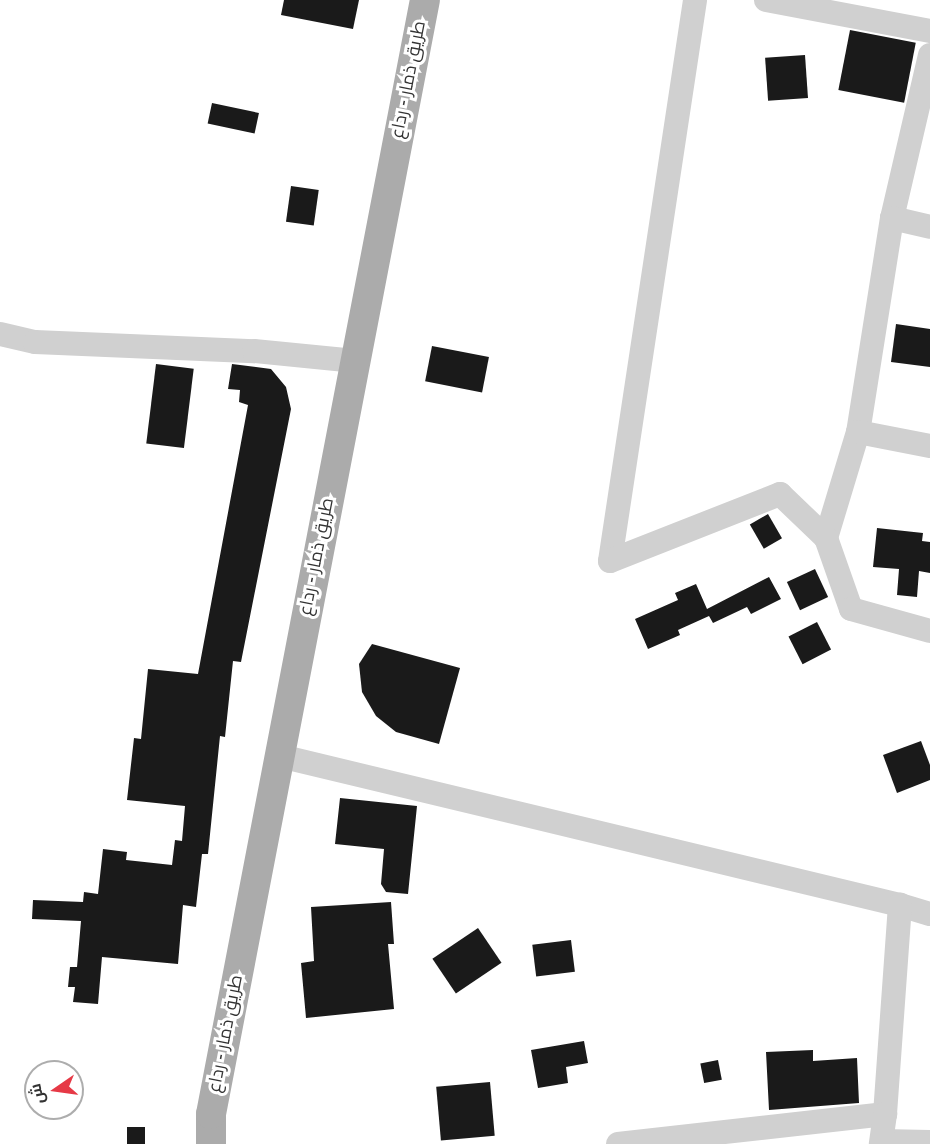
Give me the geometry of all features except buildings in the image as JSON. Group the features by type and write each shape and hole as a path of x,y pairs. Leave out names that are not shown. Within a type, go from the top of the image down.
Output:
{"main road":[{"name":"طريق ذمار - رداع","path":"211,1114 425,0"},
{"path":"198,1144 211,1114"},
{"path":"211,1114 211,1144"}],"street":[{"path":"695,0 610,561 780,494 826,538 851,609 930,631"},
{"path":"766,0 930,31"},
{"path":"826,538 858,432 892,218 930,55"},
{"path":"892,218 930,227"},
{"path":"0,334 35,342 254,351 356,361"},
{"path":"858,432 930,447"},
{"path":"280,756 900,904 930,914"},
{"path":"900,904 882,1142 930,1142"},
{"path":"618,1144 726,1138 885,1114"}]}
